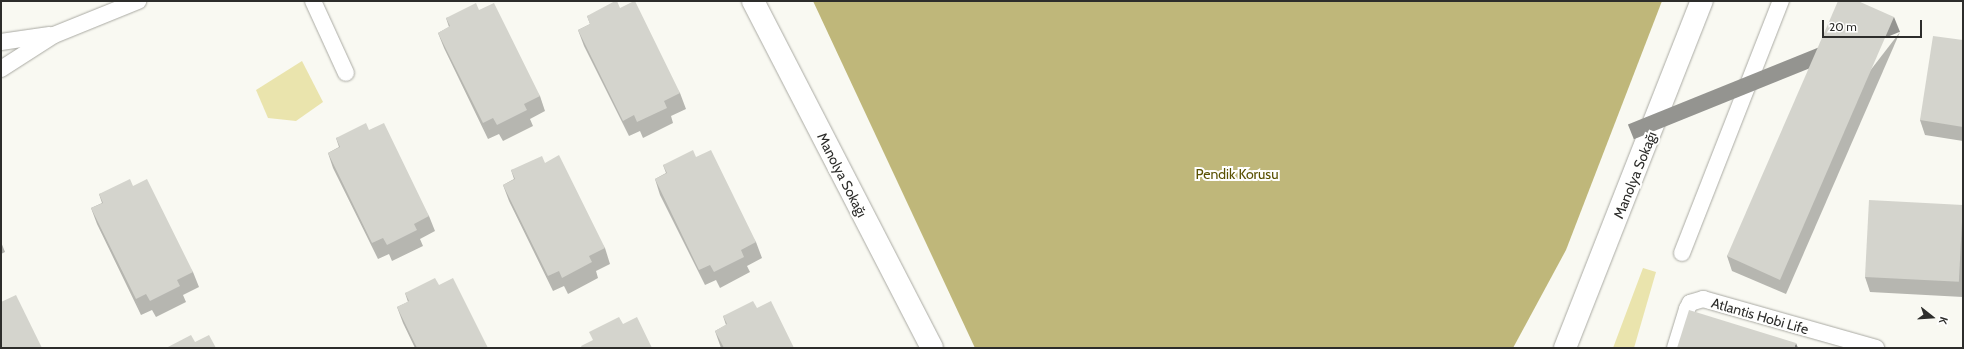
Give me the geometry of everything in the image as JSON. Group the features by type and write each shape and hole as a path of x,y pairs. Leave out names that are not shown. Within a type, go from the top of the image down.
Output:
{"street":[{"name":"Manolya Sokağı","path":"753,1 932,348"},
{"name":"Manolya Sokağı","path":"1565,348 1702,1"}],"lane":[{"path":"1,69 54,35 138,1"},
{"path":"313,1 346,73"},
{"path":"1682,253 1781,1"},
{"path":"1,42 54,35"},
{"name":"Atlantis Hobi Life","path":"1676,348 1690,303 1703,300 1876,348"}],"shaded area":[{"path":"302,61 323,102 296,121 268,118 256,90"},
{"path":"1643,268 1656,272 1634,348 1613,348"}],"green space":[{"name":"Pendik Korusu","path":"813,1 1662,1 1566,250 1513,348 975,348"}],"building":[{"path":"617,1 620,8 635,1 680,93 664,101 667,108 637,122 634,115 623,121 578,30 590,24 587,16"},
{"path":"1838,1 1858,1 1894,17 1780,280 1727,256"},
{"path":"476,3 479,10 494,3 540,96 524,104 527,110 497,125 493,118 483,123 438,33 450,26 446,18"},
{"path":"1933,36 1963,40 1963,127 1920,120"},
{"path":"366,123 369,130 384,123 429,216 414,224 417,230 387,245 383,238 372,243 328,153 340,147 336,138"},
{"path":"693,150 696,157 711,150 756,242 741,250 744,257 714,272 710,265 699,270 655,179 667,173 663,165"},
{"path":"559,155 605,248 589,256 592,262 562,278 559,271 548,276 503,185 515,179 511,170 542,156 545,163"},
{"path":"130,179 133,186 147,179 193,272 177,280 180,286 150,301 146,294 136,299 91,208 103,203 99,194"},
{"path":"1869,200 1963,205 1959,282 1865,277"},
{"path":"435,278 439,285 453,278 488,348 417,348 397,307 409,301 405,293"},
{"path":"16,295 42,348 1,348 1,302"},
{"path":"753,301 757,308 771,301 794,348 724,348 715,331 727,324 723,316"},
{"path":"1689,310 1796,343 1794,348 1677,348"},
{"path":"619,317 623,324 637,317 652,348 582,348 581,346 593,340 589,332"},
{"path":"191,335 195,342 209,335 216,348 166,348"}]}
